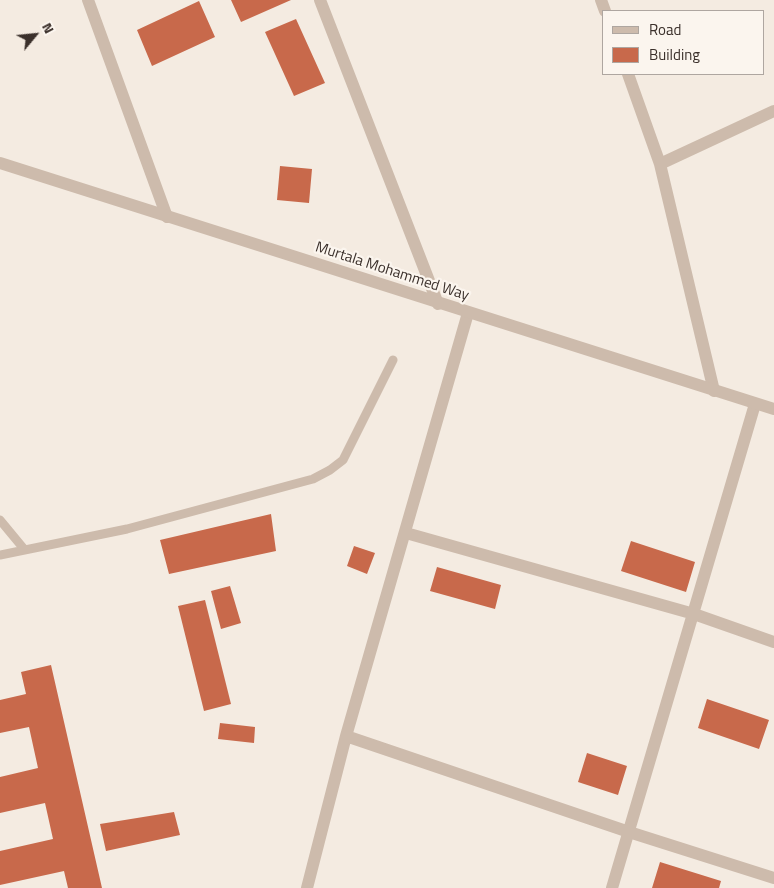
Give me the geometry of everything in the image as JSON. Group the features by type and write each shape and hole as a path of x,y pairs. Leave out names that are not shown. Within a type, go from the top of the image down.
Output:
{"street":[{"path":"88,0 167,217"},
{"path":"320,0 438,304"},
{"path":"628,75 660,164 714,391"},
{"path":"660,164 774,111"},
{"name":"Murtala Mohammed Way","path":"0,163 438,304 774,409"},
{"path":"307,888 346,736 468,313"},
{"path":"612,888 755,404"},
{"path":"406,533 694,614 774,642"},
{"path":"346,736 629,832 774,878"}],"lane":[{"path":"0,555 127,529 313,479 343,460 393,360"},
{"path":"0,520 24,550"}],"building":[{"path":"231,0 291,0 241,22"},
{"path":"199,1 215,37 152,66 137,30"},
{"path":"296,19 325,83 294,96 265,32"},
{"path":"280,166 312,169 309,203 277,200"},
{"path":"271,514 276,551 169,574 160,540"},
{"path":"631,541 695,562 686,592 621,571"},
{"path":"354,546 375,553 367,574 347,566"},
{"path":"437,567 501,585 495,609 430,591"},
{"path":"230,586 241,623 221,629 211,591"},
{"path":"205,600 231,704 204,711 178,606"},
{"path":"51,665 102,888 68,888 64,871 0,885 0,851 53,839 45,803 0,813 0,777 38,768 29,727 0,733 0,700 26,694 21,672"},
{"path":"707,699 769,720 759,749 698,728"},
{"path":"220,723 255,727 254,743 218,739"},
{"path":"587,753 627,766 618,795 578,782"},
{"path":"174,812 180,835 106,851 100,824"},
{"path":"660,862 721,881 719,888 652,888"}]}
